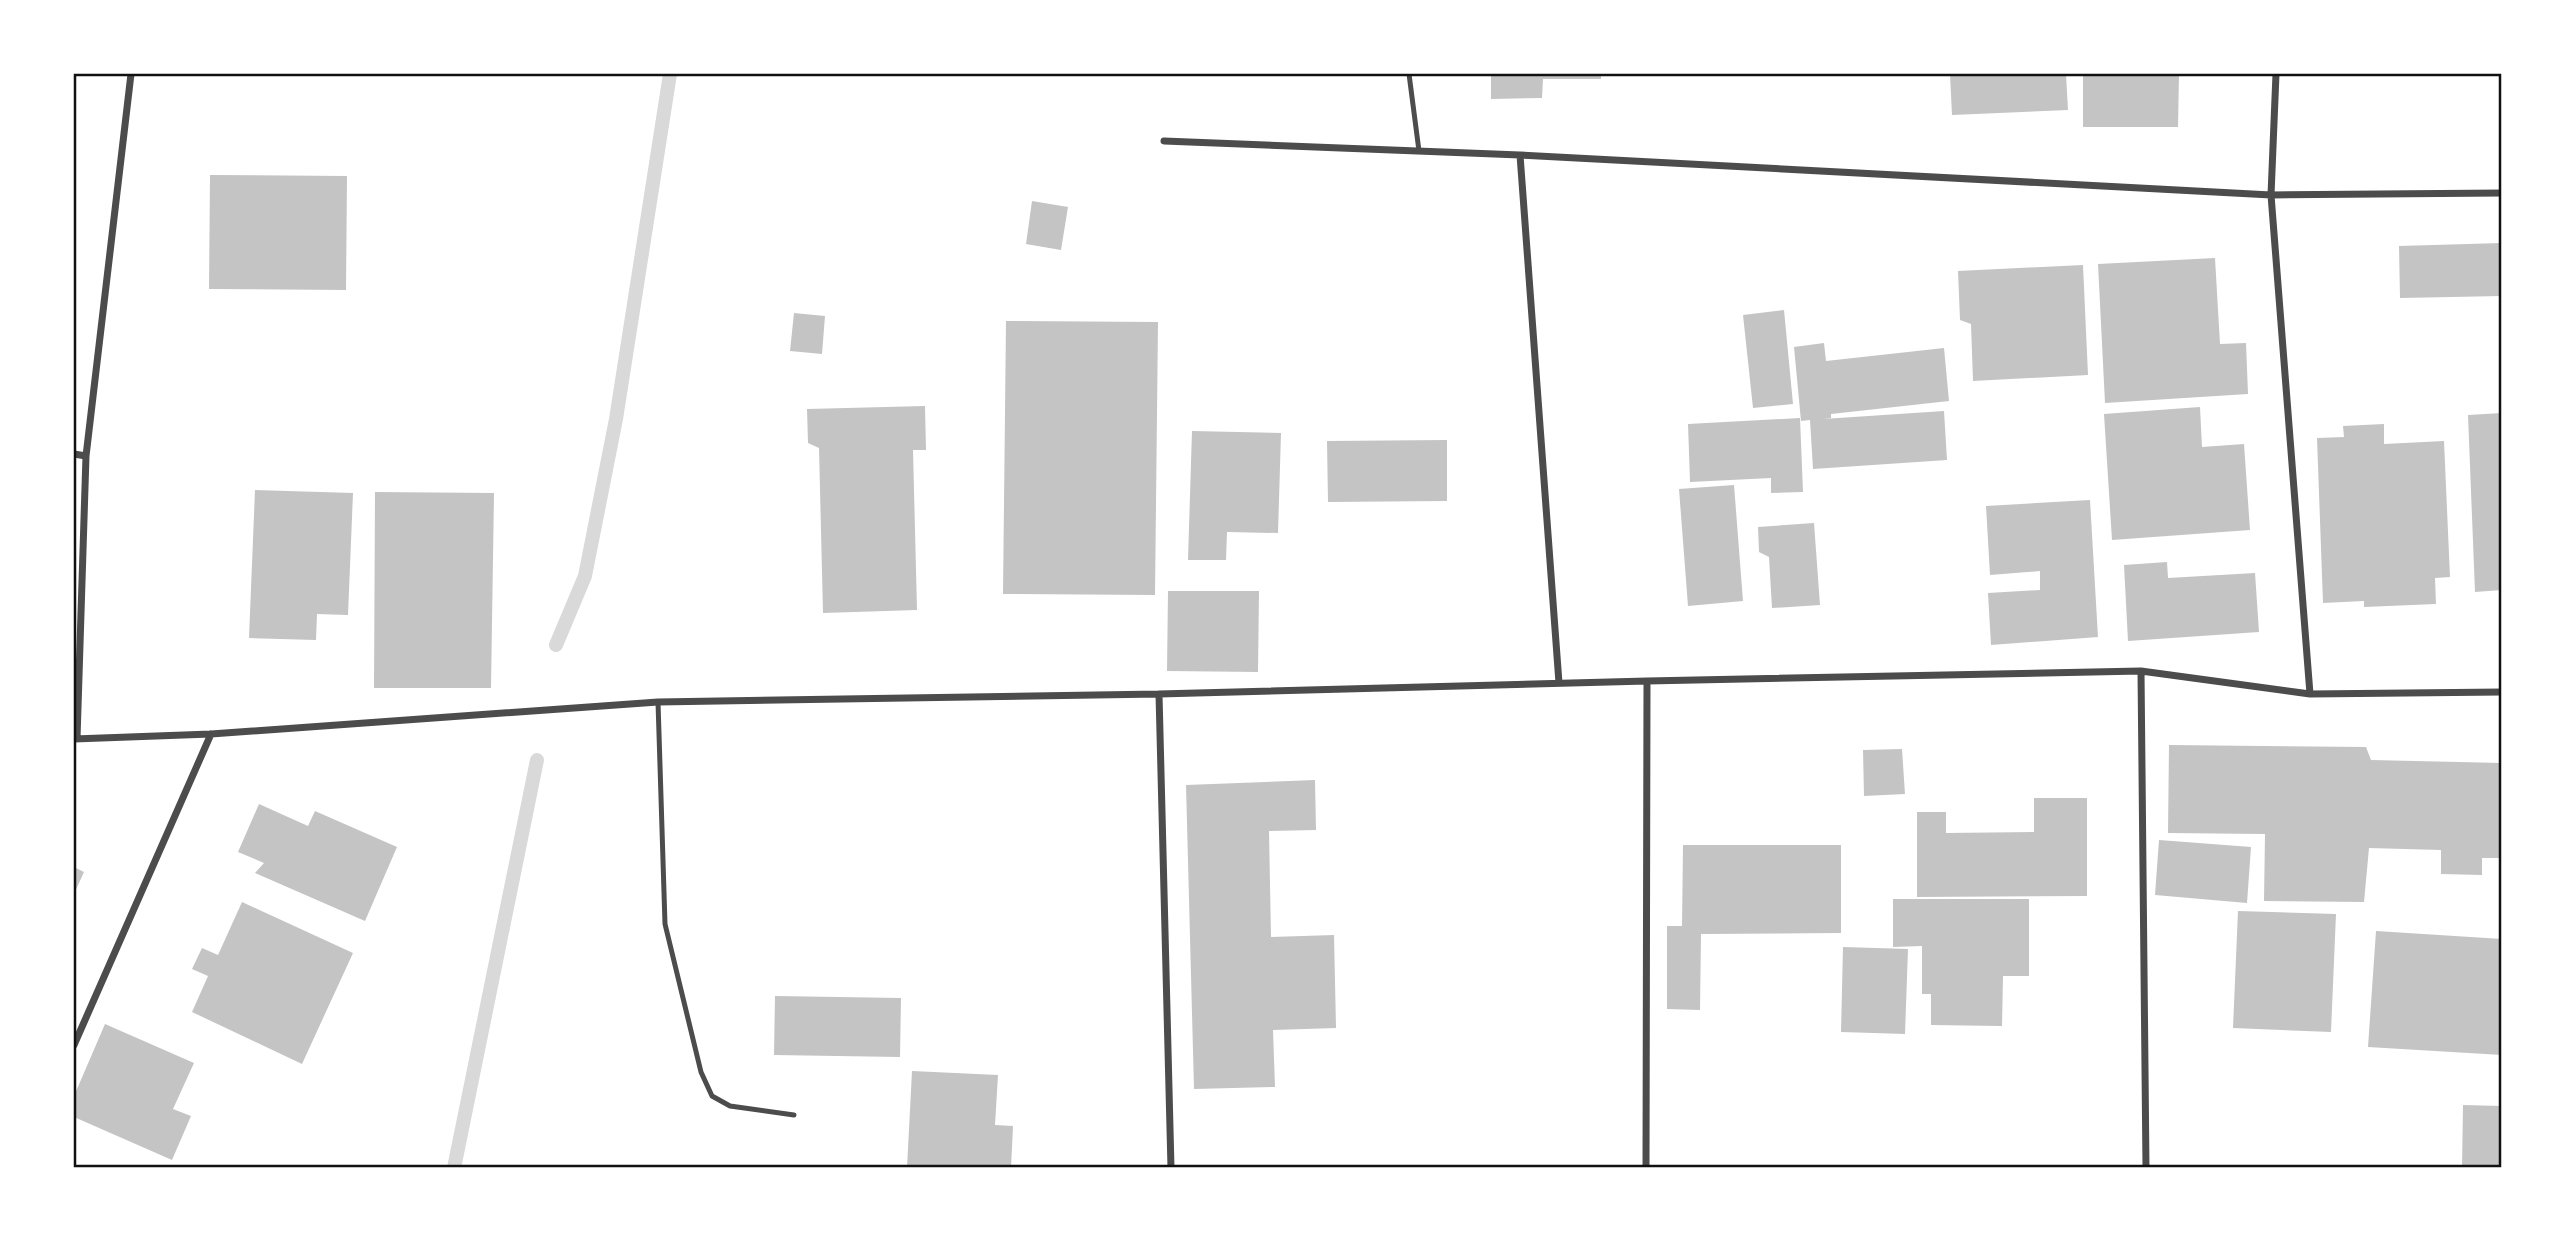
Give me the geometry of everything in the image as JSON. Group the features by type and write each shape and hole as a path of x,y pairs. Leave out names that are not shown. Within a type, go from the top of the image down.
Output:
{"street":[{"path":"131,74 86,456 75,739 211,734 658,702 1159,694 2141,671 2310,694 2501,692"},
{"path":"2276,74 2271,195 2310,694"},
{"path":"1164,141 1520,155 2271,195 2501,193"},
{"path":"1520,155 1559,683"},
{"path":"74,454 86,456"},
{"path":"2141,671 2147,1167"},
{"path":"1646,1167 1647,681"},
{"path":"1159,694 1171,1167"},
{"path":"74,1045 211,734"}],"lane":[{"path":"1409,74 1419,151"},
{"path":"658,702 665,924 701,1072 712,1096 730,1106 794,1115"}],"building":[{"path":"1491,74 1601,74 1601,79 1543,79 1542,98 1491,99"},
{"path":"1950,74 2066,74 2068,110 1952,115"},
{"path":"2083,74 2179,74 2178,127 2083,127"},
{"path":"210,175 347,176 346,290 209,289"},
{"path":"1032,201 1068,207 1061,250 1026,244"},
{"path":"2502,243 2502,296 2400,298 2399,246"},
{"path":"2215,258 2220,344 2246,343 2248,394 2105,403 2098,264"},
{"path":"2083,265 2088,375 1973,381 1971,324 1960,320 1958,271"},
{"path":"1784,310 1793,404 1753,408 1743,315"},
{"path":"794,313 825,316 822,354 790,351"},
{"path":"1006,321 1158,322 1155,595 1003,594"},
{"path":"1824,343 1826,361 1944,348 1949,401 1831,414 1831,418 1823,419 1944,411 1947,460 1813,469 1810,420 1801,421 1794,347"},
{"path":"925,406 926,450 913,450 917,610 823,613 819,448 808,443 807,409"},
{"path":"2200,407 2202,447 2244,444 2250,530 2112,540 2104,414"},
{"path":"2502,413 2502,590 2475,592 2468,415"},
{"path":"1800,418 1803,492 1771,493 1771,478 1690,482 1688,424"},
{"path":"2384,424 2384,444 2444,441 2450,577 2435,578 2436,604 2364,607 2364,601 2323,603 2317,438 2344,437 2343,426"},
{"path":"1192,431 1281,433 1278,533 1227,532 1226,560 1188,560"},
{"path":"1447,440 1447,501 1328,502 1327,441"},
{"path":"1734,485 1743,601 1688,606 1679,489"},
{"path":"255,490 353,493 348,615 317,614 316,640 249,638"},
{"path":"375,492 494,493 491,688 374,688"},
{"path":"2090,500 2098,637 1991,645 1988,593 2040,590 2040,571 1990,575 1986,506"},
{"path":"1814,523 1820,605 1772,608 1769,557 1759,552 1758,527"},
{"path":"2167,562 2168,578 2255,573 2259,632 2128,641 2124,565"},
{"path":"1168,591 1259,591 1258,672 1167,671"},
{"path":"2169,745 2366,747 2371,760 2502,763 2502,858 2482,858 2482,875 2441,874 2441,850 2369,848 2364,902 2264,901 2265,834 2168,833"},
{"path":"1902,749 1905,794 1864,796 1863,750"},
{"path":"1315,780 1316,830 1269,831 1271,937 1334,935 1336,1028 1273,1030 1275,1087 1194,1089 1186,785"},
{"path":"2034,798 2087,798 2087,896 1917,897 1917,812 1946,812 1946,833 2034,832"},
{"path":"259,804 308,826 315,811 397,847 365,921 255,873 264,863 238,852"},
{"path":"2159,840 2251,847 2247,903 2155,895"},
{"path":"1683,845 1841,845 1841,933 1701,934 1700,1010 1667,1009 1667,926 1682,926"},
{"path":"74,867 84,872 74,894"},
{"path":"1893,899 2029,899 2029,976 2003,976 2002,1026 1931,1025 1931,994 1922,994 1922,946 1893,947"},
{"path":"242,902 353,953 302,1064 192,1012 208,976 192,969 202,948 218,955"},
{"path":"2238,911 2336,914 2331,1032 2233,1028"},
{"path":"2376,931 2502,939 2502,1055 2368,1047"},
{"path":"1843,947 1908,949 1905,1034 1841,1032"},
{"path":"775,996 901,998 900,1057 774,1055"},
{"path":"105,1024 194,1063 173,1109 191,1116 172,1160 74,1117 74,1096"},
{"path":"912,1071 998,1075 995,1125 1013,1126 1011,1168 907,1168"},
{"path":"2463,1105 2502,1106 2502,1168 2462,1168"}],"waterway":[{"path":"556,645 585,576 616,419 670,74"},
{"path":"454,1168 537,760"}]}
